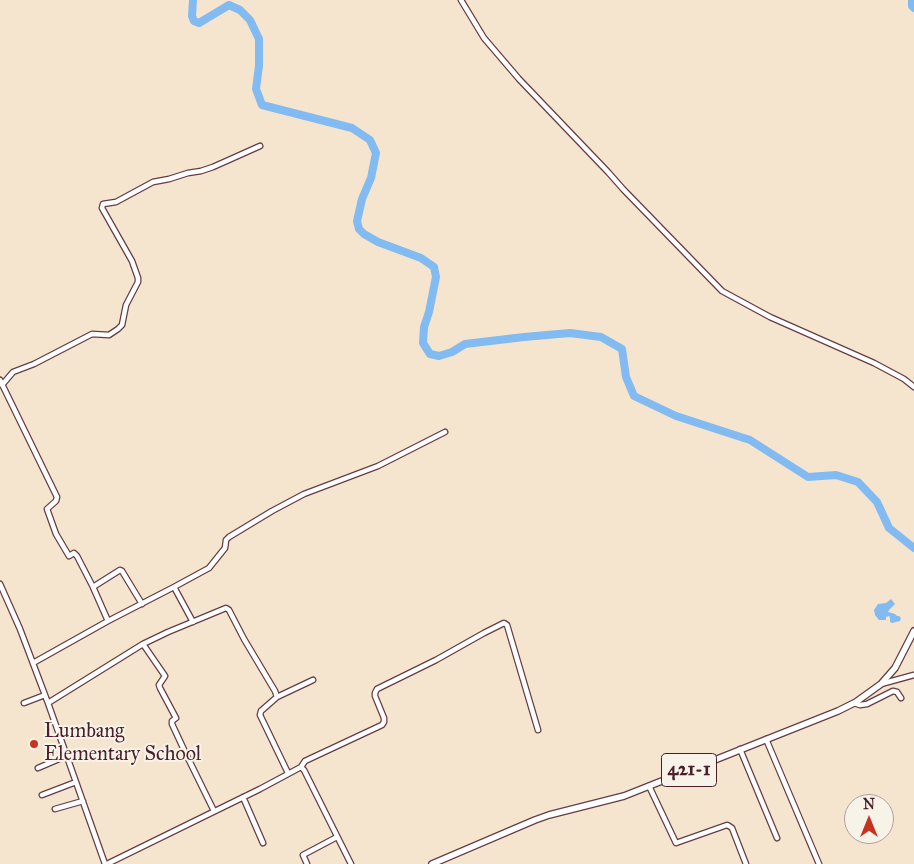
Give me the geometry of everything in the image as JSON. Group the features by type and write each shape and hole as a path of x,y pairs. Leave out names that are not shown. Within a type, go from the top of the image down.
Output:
{"main road":[{"name":"421-1","path":"432,864 445,862 535,820 624,796 838,711 854,703 881,684 895,668 914,631"}],"street":[{"path":"461,0 484,38 519,78 722,291 770,317 874,363 904,379 914,387"},
{"path":"108,621 77,556 74,553 68,556 56,534 47,510 58,497 1,382 13,372 34,364 92,334 109,335 118,330 122,325 126,305 138,282 138,278 132,261 102,208 103,204 116,202 153,182 213,167 260,146"},
{"path":"33,663 209,568 225,548 226,540 229,537 304,494 378,466 446,432"},
{"path":"92,587 120,570 142,604"},
{"path":"0,584 33,663 106,864 301,767 305,761 382,725 384,718 375,696 377,689 504,623 507,625 538,730"},
{"path":"174,587 193,622"},
{"path":"48,703 143,644 226,608 229,610 277,696"},
{"path":"143,644 165,676 159,685 176,718 172,724 214,811"},
{"path":"881,684 914,675"},
{"path":"288,773 260,715 262,710 277,696 313,680"},
{"path":"854,703 860,705 867,704 893,691 897,692 901,698"},
{"path":"24,703 45,695"},
{"path":"766,739 819,864"},
{"path":"740,749 777,838"},
{"path":"38,768 66,756"},
{"path":"301,767 351,864"},
{"path":"42,795 76,782"},
{"path":"649,786 676,843 726,825 730,826 746,864"},
{"path":"243,797 263,843"},
{"path":"55,809 83,800"},
{"path":"306,864 302,855 337,837"}],"water":[{"path":"891,599 895,604 888,612 899,616 901,618 900,621 892,623 889,616 886,617 886,620 879,620 874,610 878,604 886,603"}],"waterway":[{"path":"193,0 192,16 194,21 199,23 229,5 240,10 250,20 259,39 259,66 256,89 262,105 352,128 370,140 376,153 371,178 362,199 357,221 359,229 378,242 421,258 434,267 436,277 424,327 423,343 430,354 439,356 452,352 465,344 524,337 570,333 601,337 622,349 626,377 634,396 676,416 750,440 808,477 836,475 858,482 877,502 889,528 914,548"},
{"path":"912,0 914,8"}],"place":[{"name":"Lumbang Elementary School","path":"34,744"}]}
